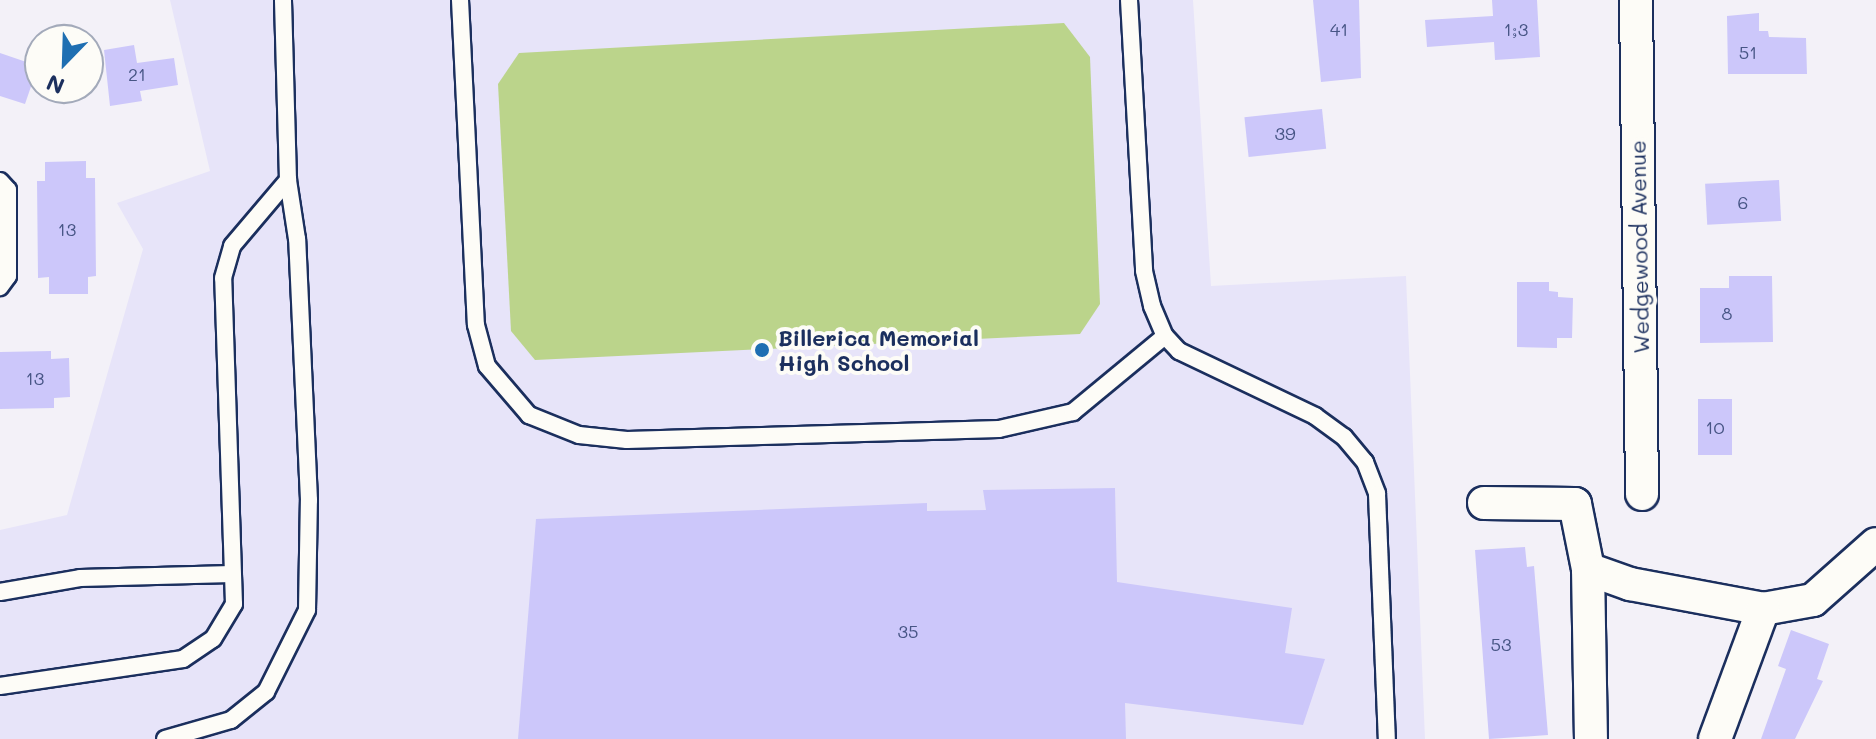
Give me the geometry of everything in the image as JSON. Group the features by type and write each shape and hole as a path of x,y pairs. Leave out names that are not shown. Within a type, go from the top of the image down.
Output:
{"street":[{"name":"Wedgewood Avenue","path":"1636,0 1642,494"},
{"path":"1484,503 1575,504 1588,569 1591,739"},
{"path":"1588,569 1630,584 1763,609 1813,600 1876,544"},
{"path":"1715,739 1763,609"}],"lane":[{"path":"165,739 231,720 266,692 307,610 309,484 297,239 288,180 283,0"},
{"path":"460,0 476,325 487,366 529,415 579,435 627,440 999,429 1073,412 1165,336"},
{"path":"1129,0 1144,271 1165,336 1179,351 1315,416 1344,437 1365,462 1377,494 1387,739"},
{"path":"0,686 138,669 183,659 213,639 234,604 223,278 232,246 288,180"},
{"path":"0,181 8,190 8,276 0,287"},
{"path":"0,592 80,578 232,574"}],"shaded area":[{"name":"Billerica Memorial High School","path":"170,0 1193,0 1211,286 1406,276 1425,739 0,739 0,530 67,515 143,249 117,203 210,171"}],"green space":[{"path":"1064,23 1090,57 1100,304 1080,334 535,360 511,331 498,84 519,53"}],"building":[{"path":"1313,0 1359,0 1361,78 1321,82"},
{"path":"1492,0 1537,0 1540,57 1495,60 1494,42 1427,47 1425,20 1493,16"},
{"path":"1759,13 1759,31 1768,31 1769,37 1806,38 1807,74 1728,74 1727,16"},
{"path":"134,45 137,63 174,58 178,85 140,91 142,101 110,106 104,50"},
{"path":"0,53 24,61 24,104 0,96"},
{"path":"1322,109 1326,149 1249,157 1244,117"},
{"path":"86,161 86,178 95,178 96,276 88,277 88,294 49,294 49,277 38,278 37,181 45,181 45,162"},
{"path":"1779,180 1781,221 1707,225 1705,184"},
{"path":"1729,276 1772,276 1773,342 1700,343 1700,288 1729,288"},
{"path":"1517,282 1549,282 1549,291 1558,292 1558,297 1573,298 1572,338 1557,338 1557,348 1517,347"},
{"path":"51,351 51,359 69,358 70,397 54,398 54,408 0,409 0,352"},
{"path":"1698,399 1732,399 1732,455 1698,455"},
{"path":"1115,488 1117,582 1292,608 1285,653 1325,659 1303,725 1125,703 1126,739 518,739 536,519 927,503 927,511 986,510 983,490"},
{"path":"1525,547 1527,567 1534,566 1548,735 1489,739 1475,550"},
{"path":"1791,630 1829,644 1817,679 1823,681 1795,739 1761,739 1786,669 1778,666"}],"place":[{"name":"Billerica Memorial High School","path":"762,350"}]}
